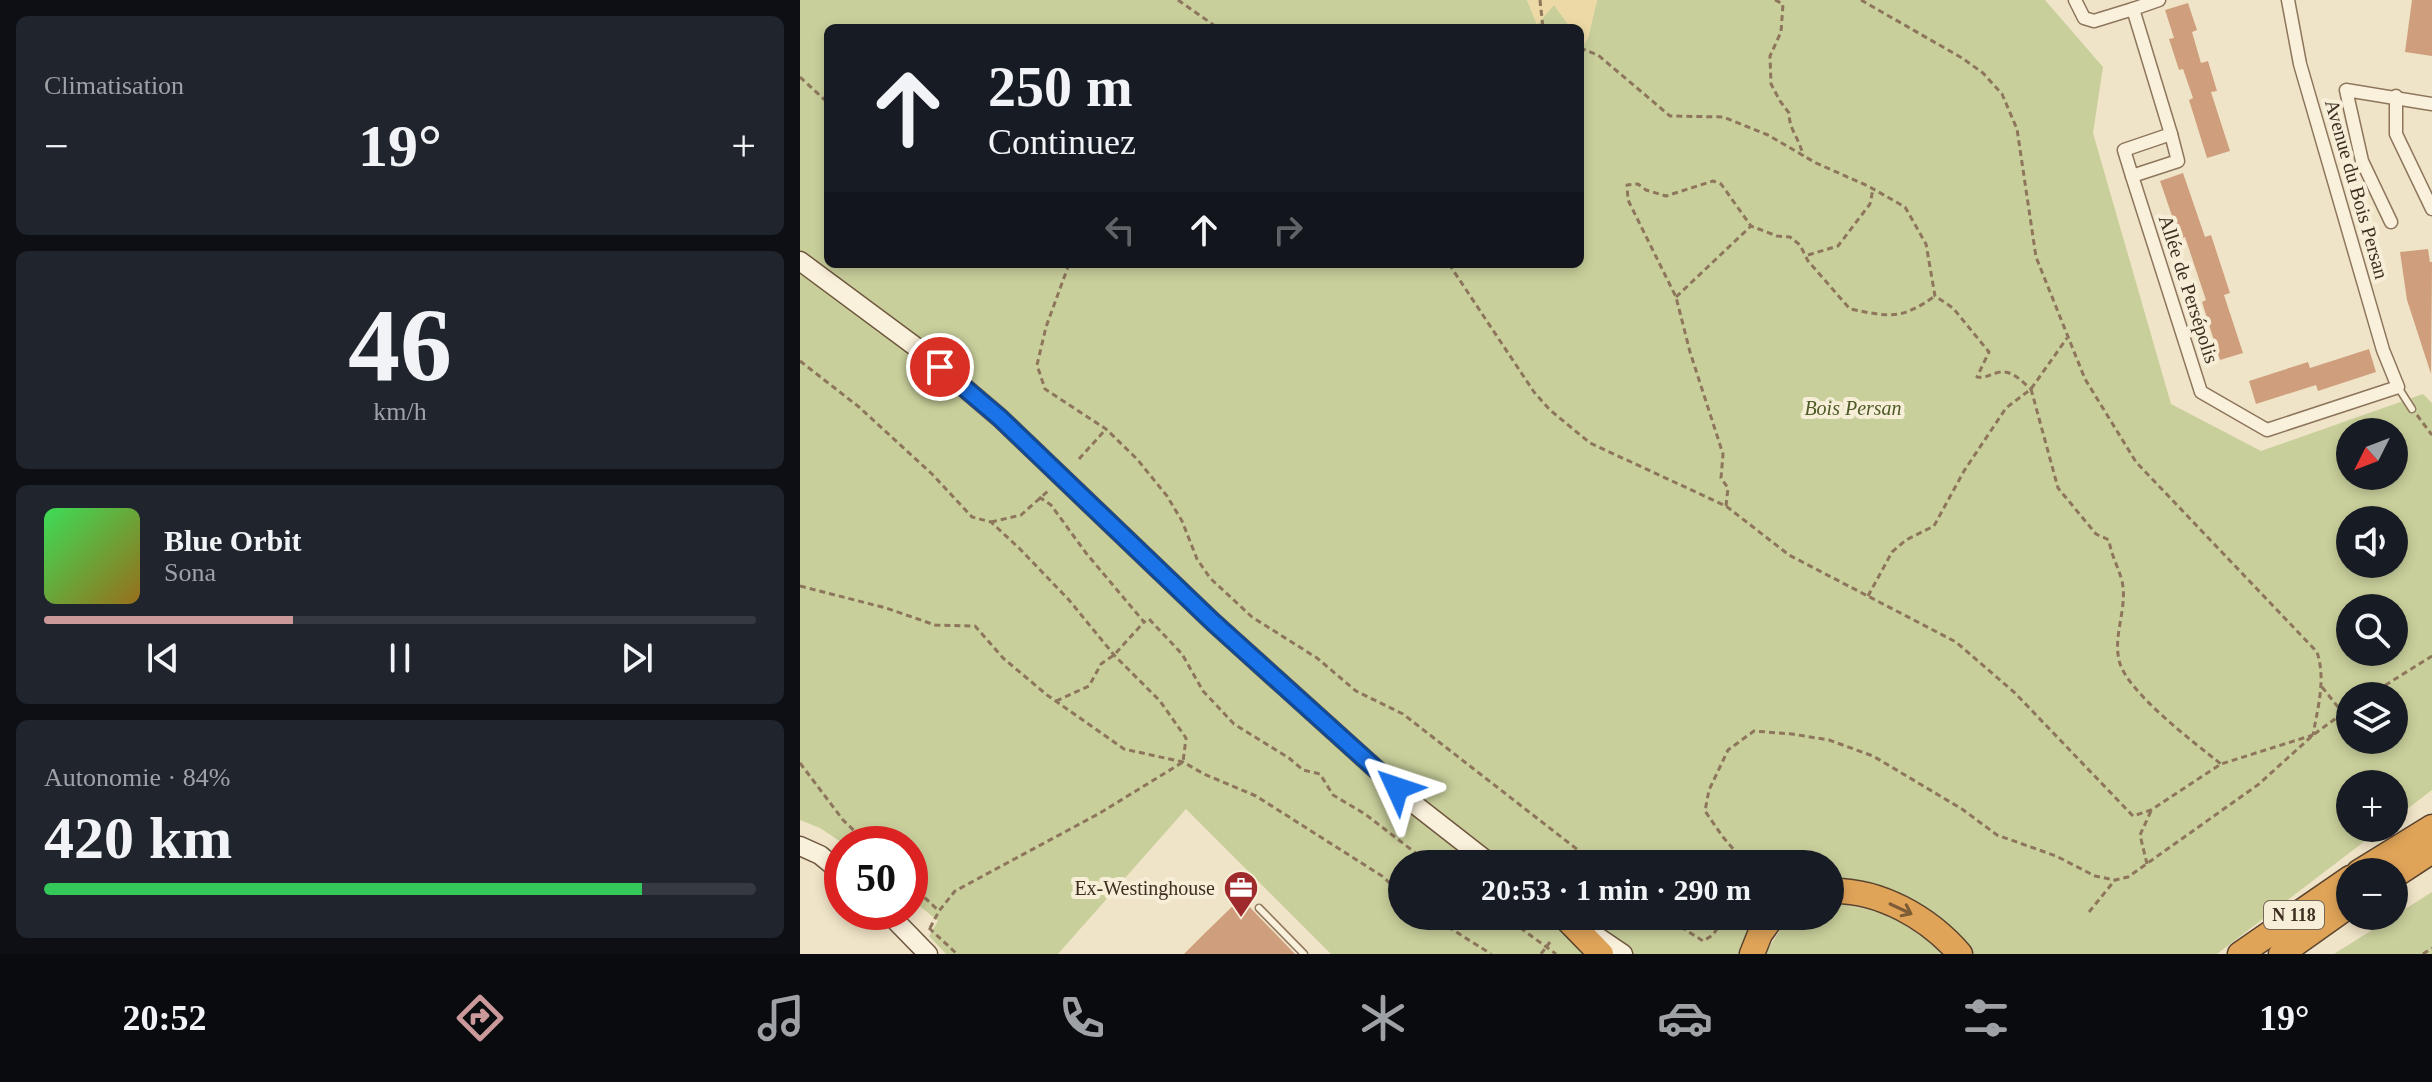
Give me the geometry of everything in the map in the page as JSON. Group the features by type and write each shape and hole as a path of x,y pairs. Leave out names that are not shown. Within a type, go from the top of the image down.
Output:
{"highway":[{"path":"2382,858 2432,827"},
{"path":"2408,867 2432,851"},
{"name":"N 118","path":"2240,954 2336,888"},
{"path":"1844,894 1885,902 1908,911 1932,927 1960,954"},
{"name":"N 118","path":"2281,954 2336,915"},
{"path":"1577,930 1601,954"},
{"path":"1752,954 1763,930"}],"main road":[{"path":"800,261 920,350 1000,418 1213,622 1418,807 1473,850"},
{"path":"800,846 824,858"},
{"path":"905,930 928,954"},
{"path":"1585,930 1623,954"}],"street":[{"path":"2075,0 2084,18 2094,21 2159,0"},
{"name":"Avenue du Bois Persan","path":"2288,0 2300,64 2383,350 2398,387"},
{"path":"2132,176 2178,161 2133,9"},
{"path":"2391,222 2362,161 2346,90 2432,104"},
{"path":"2396,96 2396,134 2432,209"},
{"name":"Allée de Persépolis","path":"2171,134 2124,150 2201,392 2267,430 2398,387"}],"lane":[{"path":"2398,387 2412,409"},
{"path":"1259,908 1304,954"}],"path":[{"path":"1178,0 1212,24"},
{"path":"1540,0 1543,24"},
{"path":"1775,0 1783,4 1781,32 1770,56 1771,84 1789,113 1789,126 1801,144 1803,156"},
{"path":"1861,0 1962,58 1983,73 2002,94 2017,129 2036,257 2085,379 2136,462 2317,652 2322,669 2322,687 2313,735"},
{"path":"1584,50 1598,55 1670,116 1723,117 1768,135 1905,207 1926,244 1935,296 1953,308 1989,352 1977,377 1985,378 2000,371 2011,373 2031,389 2058,488 2096,534 2109,540 2111,555 2122,581 2124,606 2118,659 2125,677 2175,728 2221,764"},
{"path":"800,77 824,99"},
{"path":"1726,506 1728,488 1721,478 1723,454 1676,297 1628,200 1627,185 1638,184 1666,196 1713,181 1721,184 1751,226 1777,236 1790,237 1850,309 1899,316 1914,311 1935,296"},
{"path":"1808,255 1838,246 1870,204 1873,189"},
{"path":"1676,297 1751,226"},
{"path":"1068,268 1046,327 1037,365 1045,389 1106,429 1137,459 1167,496 1182,521 1197,559 1210,578 1252,617 1317,658 1356,691 1403,714 1578,850"},
{"path":"1452,268 1534,392 1573,430 1590,443 1726,506 1789,555 1956,642 2015,693 2133,816 2151,810 2221,764 2313,735"},
{"path":"1868,596 1892,552 1906,540 1934,526 1964,471 2006,408 2031,389 2067,337"},
{"path":"800,361 859,407 932,474 972,517 991,522 1021,515 1048,491"},
{"path":"2020,380 2025,394"},
{"path":"2026,387 2031,389"},
{"path":"2412,409 2432,435"},
{"path":"1079,459 1106,429"},
{"path":"1039,497 1051,505 1086,553 1144,622"},
{"path":"991,522 1069,600 1114,655 1160,701 1186,738 1183,762"},
{"path":"800,586 886,608 935,625 975,626 1003,658 1056,701 1124,749 1183,762 1256,796 1388,881"},
{"path":"1056,701 1089,686 1101,664 1149,619 1182,654 1203,691 1234,724 1303,770 1320,774 1333,795 1365,814 1412,850"},
{"path":"2390,682 2432,656"},
{"path":"2322,687 2336,704"},
{"path":"1734,850 1705,811 1709,790 1728,750 1754,731 1829,740 1873,756 1962,809 1997,835 2056,856 2095,876 2115,880 2128,877 2259,784 2336,718"},
{"path":"957,954 930,928 955,891 1100,813 1183,762"},
{"path":"800,763 849,826"},
{"path":"2147,864 2140,835 2151,810"},
{"path":"2089,912 2115,880"},
{"path":"928,901 939,911"},
{"path":"1453,930 1491,954"},
{"path":"1524,930 1556,954"},
{"path":"1686,930 1703,941 1716,930"},
{"path":"1541,954 1550,942"},
{"path":"2423,954 2432,948"}],"green space":[{"name":"Bois Persan","path":"800,0 1527,0 1537,24 824,24 824,268 1584,268 1584,44 1597,0 2045,0 2103,67 2093,133 2171,404 2261,451 2336,425 2336,490 2408,490 2408,418 2355,418 2423,394 2432,403 2432,790 2408,808 2408,770 2336,770 2336,842 2364,842 2343,858 2336,858 2336,863 2217,954 1970,954 1844,889 1844,850 1388,850 1388,930 1760,930 1744,954 1331,954 1186,809 1058,954 946,954 929,936 938,921 928,913 928,826 824,826 824,831 800,820"},
{"path":"1554,5 1568,24 1537,24"},
{"path":"2432,892 2432,954 2334,954 2372,930 2408,930 2408,907"},
{"path":"1844,904 1889,915 1943,954 1765,954 1780,930 1844,930"}],"sand":[{"path":"1527,0 1597,0 1584,44 1584,24 1568,24 1554,5 1537,24"}],"building":[{"path":"2412,0 2432,0 2432,56 2405,52"},
{"path":"2188,3 2197,30 2192,32 2201,63 2208,61 2217,91 2211,92 2230,151 2207,158 2189,100 2193,98 2183,69 2179,70 2169,39 2174,38 2165,10"},
{"path":"2183,173 2205,237 2211,235 2230,293 2224,295 2243,353 2220,360 2202,302 2206,300 2185,237 2180,239 2160,181"},
{"path":"2428,249 2432,262 2431,374 2407,300 2400,252"},
{"path":"2369,349 2376,372 2318,391 2316,385 2256,404 2249,381 2308,362 2310,368"},
{"name":"Ex-Westinghouse","path":"1241,898 1295,954 1184,954 1206,932"}],"place":[{"name":"Ex-Westinghouse","path":"1241,919"}],"route":[{"path":"940,367 1000,418 1213,622 1397,788"}]}
